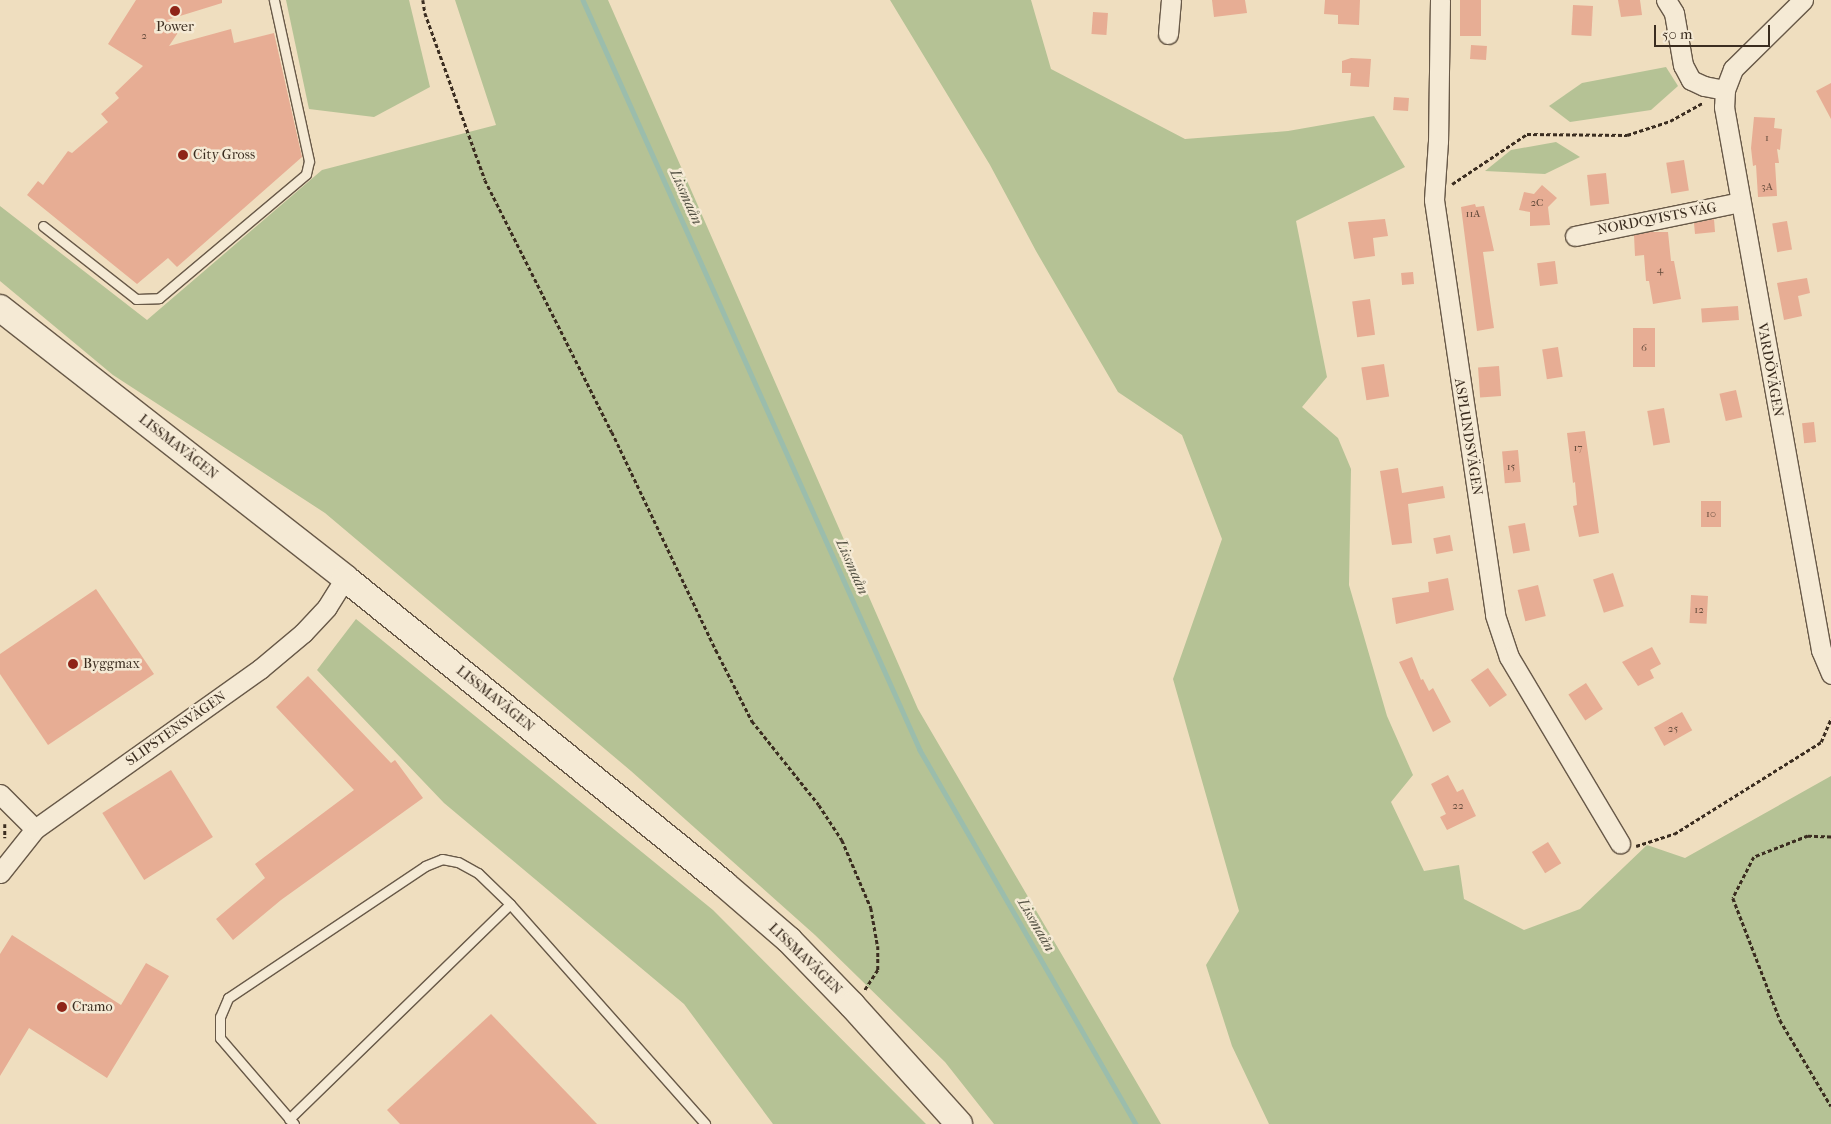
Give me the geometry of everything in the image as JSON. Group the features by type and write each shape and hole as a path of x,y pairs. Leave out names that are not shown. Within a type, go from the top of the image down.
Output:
{"street":[{"path":"1168,34 1171,0"},
{"name":"ASPLUNDSVÄGEN","path":"1440,0 1438,141 1434,200 1501,638 1509,657 1620,843"},
{"path":"1666,0 1674,13 1684,65 1691,80 1704,86 1725,90"},
{"name":"VARDÖVÄGEN","path":"1803,0 1734,69 1725,90 1724,107 1740,202 1831,674"},
{"name":"NORDQVISTS VÄG","path":"1575,236 1740,202"},
{"name":"LISSMAVÄGEN","path":"0,308 345,578 724,884 789,940 852,1005 959,1124"},
{"name":"SLIPSTENSVÄGEN","path":"0,873 36,829 260,669 303,633 327,607 345,578"},
{"path":"0,794 36,829"}],"lane":[{"path":"43,226 136,299 159,298 306,174 309,161 274,0"},
{"path":"510,904 291,1121 220,1038 220,1018 228,998 425,866 442,859 458,862 478,873 510,904 705,1124"}],"path":[{"path":"424,0 425,13 485,180 612,432 752,721 819,805 842,840 871,908 878,946 878,970 852,1005"},
{"path":"1434,200 1463,173 1527,134 1627,135 1670,121 1725,90"},
{"path":"1620,843 1636,846 1674,834 1821,742 1831,718"},
{"path":"0,816 6,832 4,846"},
{"path":"1831,836 1808,836 1754,857 1734,898 1780,1020 1831,1106"}],"green space":[{"path":"286,0 409,0 430,87 374,117 309,109"},
{"path":"455,0 608,0 918,709 1161,1124 994,1124 945,1062 815,935 631,771 325,513 113,375 0,281 0,206 147,320 322,170 496,125"},
{"path":"890,0 1031,0 1051,69 1185,139 1288,131 1374,116 1405,167 1296,221 1327,377 1302,407 1338,438 1351,469 1349,585 1387,716 1413,775 1391,802 1424,871 1459,865 1464,899 1524,930 1580,909 1647,845 1685,858 1831,776 1831,1124 1269,1124 1232,1046 1206,965 1239,911 1173,679 1222,539 1182,435 1118,392 1036,251 990,165"},
{"path":"1666,67 1678,86 1651,110 1570,122 1549,106 1582,83"},
{"path":"1556,142 1580,157 1545,174 1485,171 1511,150"},
{"path":"356,619 713,910 926,1124 773,1124 684,1004 444,803 317,670"}],"building":[{"name":"City Gross","path":"136,0 222,0 222,3 167,20 181,28 169,46 231,29 234,43 274,33 302,157 177,267 168,258 137,284 27,195 38,181 43,185 68,151 72,153 108,122 101,114 119,98 115,93 143,66 108,44"},
{"path":"1212,0 1245,0 1247,13 1214,17"},
{"path":"1325,0 1360,0 1359,25 1338,24 1338,15 1324,14"},
{"path":"1460,0 1481,0 1481,36 1460,36"},
{"path":"1618,0 1640,0 1642,15 1621,17"},
{"path":"1573,5 1593,6 1591,36 1571,35"},
{"path":"1093,12 1108,13 1106,35 1091,34"},
{"path":"1471,45 1487,46 1486,60 1470,59"},
{"path":"1351,58 1371,59 1369,87 1350,86 1351,73 1342,73 1342,61"},
{"path":"1831,83 1831,119 1816,91"},
{"path":"1394,97 1409,98 1408,111 1393,110"},
{"path":"1754,117 1775,118 1774,128 1782,129 1780,150 1777,149 1779,163 1775,163 1777,196 1758,197 1756,165 1753,166 1751,148"},
{"path":"1684,160 1689,191 1671,193 1666,163"},
{"path":"1606,173 1609,204 1590,206 1587,175"},
{"path":"1542,185 1557,198 1548,207 1550,225 1530,226 1530,212 1519,210 1524,192 1534,194"},
{"path":"1475,204 1476,207 1484,206 1494,251 1483,252 1494,328 1477,331 1461,207"},
{"path":"1385,219 1388,236 1373,238 1375,256 1354,259 1348,222"},
{"path":"1714,219 1715,232 1695,234 1694,223"},
{"path":"1787,221 1792,250 1777,252 1772,224"},
{"path":"1649,232 1668,232 1671,261 1674,261 1681,299 1653,304 1649,281 1646,281 1644,255 1635,256 1634,235"},
{"path":"1555,261 1558,284 1540,286 1537,263"},
{"path":"1413,272 1414,284 1402,285 1401,273"},
{"path":"1807,278 1810,293 1798,296 1802,316 1784,320 1777,283"},
{"path":"1370,299 1375,335 1357,337 1352,302"},
{"path":"1738,306 1739,320 1702,323 1701,309"},
{"path":"1633,328 1655,328 1655,367 1633,367"},
{"path":"1558,347 1563,377 1547,379 1542,350"},
{"path":"1384,364 1389,397 1366,400 1361,368"},
{"path":"1499,366 1501,396 1480,397 1478,367"},
{"path":"1736,390 1742,417 1726,421 1719,394"},
{"path":"1664,408 1670,442 1653,445 1647,411"},
{"path":"1814,422 1816,442 1804,443 1802,423"},
{"path":"1585,431 1599,533 1579,537 1573,506 1577,505 1567,433"},
{"path":"1518,450 1521,482 1505,483 1502,451"},
{"path":"1398,468 1402,493 1443,486 1445,498 1408,504 1412,543 1392,545 1380,471"},
{"path":"1701,501 1721,501 1721,527 1701,527"},
{"path":"1525,523 1530,551 1513,554 1508,526"},
{"path":"1450,535 1453,551 1436,554 1433,538"},
{"path":"1613,573 1624,606 1604,613 1593,579"},
{"path":"1448,578 1454,610 1396,624 1392,598 1429,592 1428,582"},
{"path":"1538,585 1546,616 1525,621 1518,590"},
{"name":"Byggmax","path":"96,589 154,674 48,745 0,674 0,654"},
{"path":"1691,595 1708,596 1707,624 1690,623"},
{"path":"1652,647 1661,664 1650,670 1654,678 1638,686 1622,662"},
{"path":"1412,657 1421,680 1423,679 1429,691 1433,688 1451,722 1433,732 1399,662"},
{"path":"1488,668 1507,695 1490,707 1471,680"},
{"path":"308,676 391,763 395,760 423,798 281,900 233,940 216,919 265,878 255,864 354,790 276,707"},
{"path":"1586,683 1603,709 1585,720 1568,694"},
{"path":"1682,712 1692,730 1664,746 1654,728"},
{"path":"171,770 213,837 144,880 102,813"},
{"path":"1448,775 1457,792 1463,789 1476,816 1447,830 1440,817 1446,814 1431,784"},
{"path":"1548,842 1561,863 1545,873 1532,852"},
{"name":"Cramo","path":"12,935 121,1005 146,963 169,976 107,1078 29,1028 0,1076 0,954"},
{"path":"491,1014 597,1124 400,1124 387,1110"}],"waterway":[{"name":"Lissmaån","path":"583,0 920,750 1136,1124"}],"place":[{"name":"Power","path":"175,11"},
{"name":"City Gross","path":"183,155"},
{"name":"Byggmax","path":"73,664"},
{"name":"Cramo","path":"62,1007"}]}
